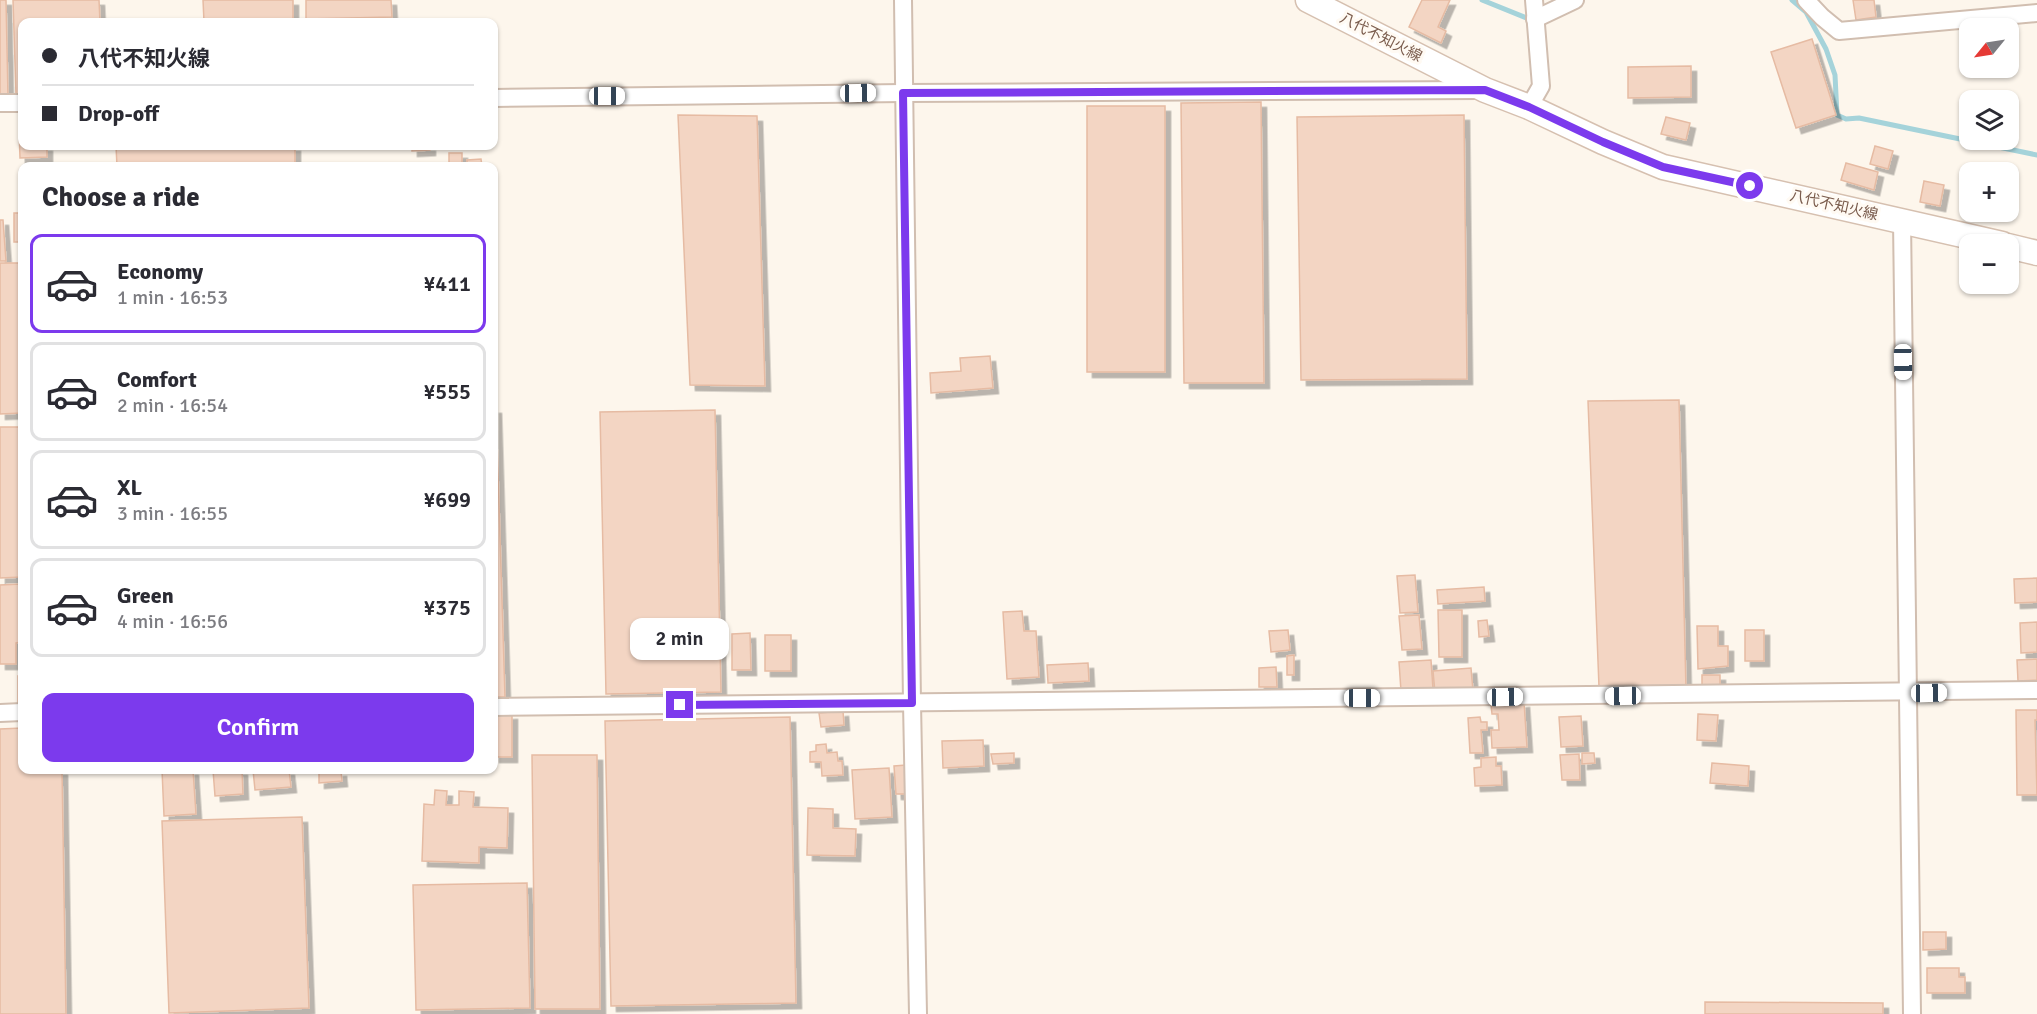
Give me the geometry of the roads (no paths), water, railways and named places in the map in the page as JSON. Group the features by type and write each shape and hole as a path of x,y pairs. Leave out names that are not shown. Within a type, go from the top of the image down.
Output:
{"main road":[{"name":"八代不知火線","path":"1308,0 1485,90 1529,107 1663,167 1960,234"},
{"path":"2019,249 2037,253"}],"street":[{"path":"903,0 918,1014"},
{"path":"1529,107 1541,86 1534,0"},
{"path":"1535,19 1575,0"},
{"path":"1806,0 1839,31 2037,13"},
{"path":"498,98 1485,90"},
{"path":"0,103 18,103"},
{"path":"1902,220 1912,1014"},
{"path":"498,707 2037,690"},
{"path":"0,712 18,712"}],"waterway":[{"path":"1482,0 1529,19"},
{"path":"1792,0 1806,12 1826,49 1835,75 1837,115 1846,119 1859,118 2037,155"}]}
